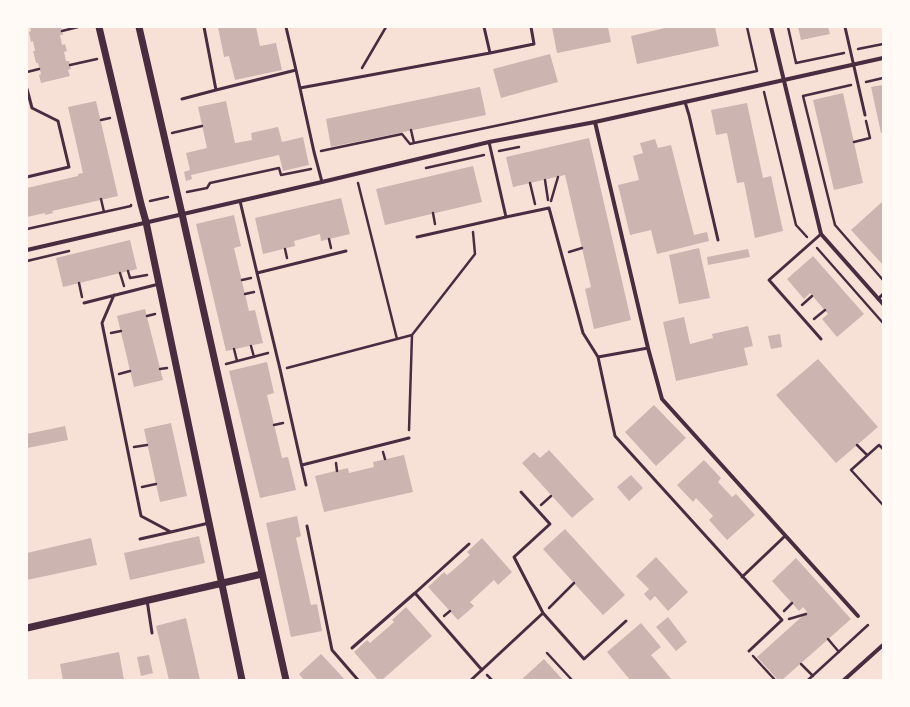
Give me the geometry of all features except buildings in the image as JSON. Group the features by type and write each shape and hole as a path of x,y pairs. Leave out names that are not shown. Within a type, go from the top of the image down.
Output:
{"street":[{"path":"99,27 146,222 242,680"},
{"path":"139,27 286,680"},
{"path":"771,27 821,234 883,304"},
{"path":"27,250 489,142 595,122 883,58"},
{"path":"595,122 648,348 662,399 858,616"},
{"path":"27,628 262,574"},
{"path":"844,680 883,645"}],"lane":[{"path":"204,27 216,90"},
{"path":"286,27 322,182"},
{"path":"484,27 490,53"},
{"path":"300,88 534,44 531,27"},
{"path":"845,27 865,115"},
{"path":"182,99 296,70"},
{"path":"27,89 32,108 58,121 69,167 27,177"},
{"path":"685,102 718,240"},
{"path":"489,142 506,217"},
{"path":"240,201 306,485"},
{"path":"416,237 549,208 583,333 598,357 615,436 782,620 749,651"},
{"path":"821,234 769,280 821,339"},
{"path":"257,273 346,251"},
{"path":"84,303 159,284"},
{"path":"878,298 883,294"},
{"path":"114,295 102,323 141,516 171,532"},
{"path":"598,357 648,348"},
{"path":"302,464 409,438"},
{"path":"521,492 550,524 514,557 543,613 584,659 626,621"},
{"path":"140,539 210,523"},
{"path":"307,526 332,650 358,680"},
{"path":"742,577 785,536"},
{"path":"352,648 469,544"},
{"path":"414,593 482,670"},
{"path":"147,600 152,633"},
{"path":"471,680 543,613"}],"path":[{"path":"62,31 78,27"},
{"path":"356,78 386,27"},
{"path":"314,152 402,134 410,144 757,71 747,27"},
{"path":"788,27 796,63 883,44"},
{"path":"70,65 97,59 95,53"},
{"path":"27,72 39,68"},
{"path":"883,78 803,96 835,225 883,280"},
{"path":"763,92 796,225 883,323"},
{"path":"101,120 110,118 109,111"},
{"path":"854,142 870,138 865,115"},
{"path":"173,140 172,133 202,126"},
{"path":"411,130 414,143"},
{"path":"421,169 521,146"},
{"path":"186,193 207,188 210,183 279,168 281,175 313,168"},
{"path":"549,208 558,177"},
{"path":"545,180 549,208"},
{"path":"358,183 397,339"},
{"path":"530,183 536,211"},
{"path":"27,229 131,206 130,198"},
{"path":"101,199 104,212"},
{"path":"409,438 412,335 475,254 472,225"},
{"path":"562,254 582,248"},
{"path":"128,271 130,278 147,275"},
{"path":"120,273 125,292"},
{"path":"79,283 84,303"},
{"path":"796,310 812,296"},
{"path":"809,324 825,310"},
{"path":"147,316 155,314"},
{"path":"280,369 412,335"},
{"path":"250,346 254,357"},
{"path":"234,349 237,361"},
{"path":"221,365 276,352"},
{"path":"160,369 167,368"},
{"path":"127,448 147,445"},
{"path":"857,445 867,456"},
{"path":"883,449 879,445 851,470 883,505"},
{"path":"135,488 156,484"},
{"path":"536,509 552,496"},
{"path":"543,613 574,583"},
{"path":"782,620 806,614"},
{"path":"808,680 868,625"},
{"path":"828,639 839,652"},
{"path":"749,651 775,680"},
{"path":"547,653 572,680"},
{"path":"801,664 813,676"}]}
